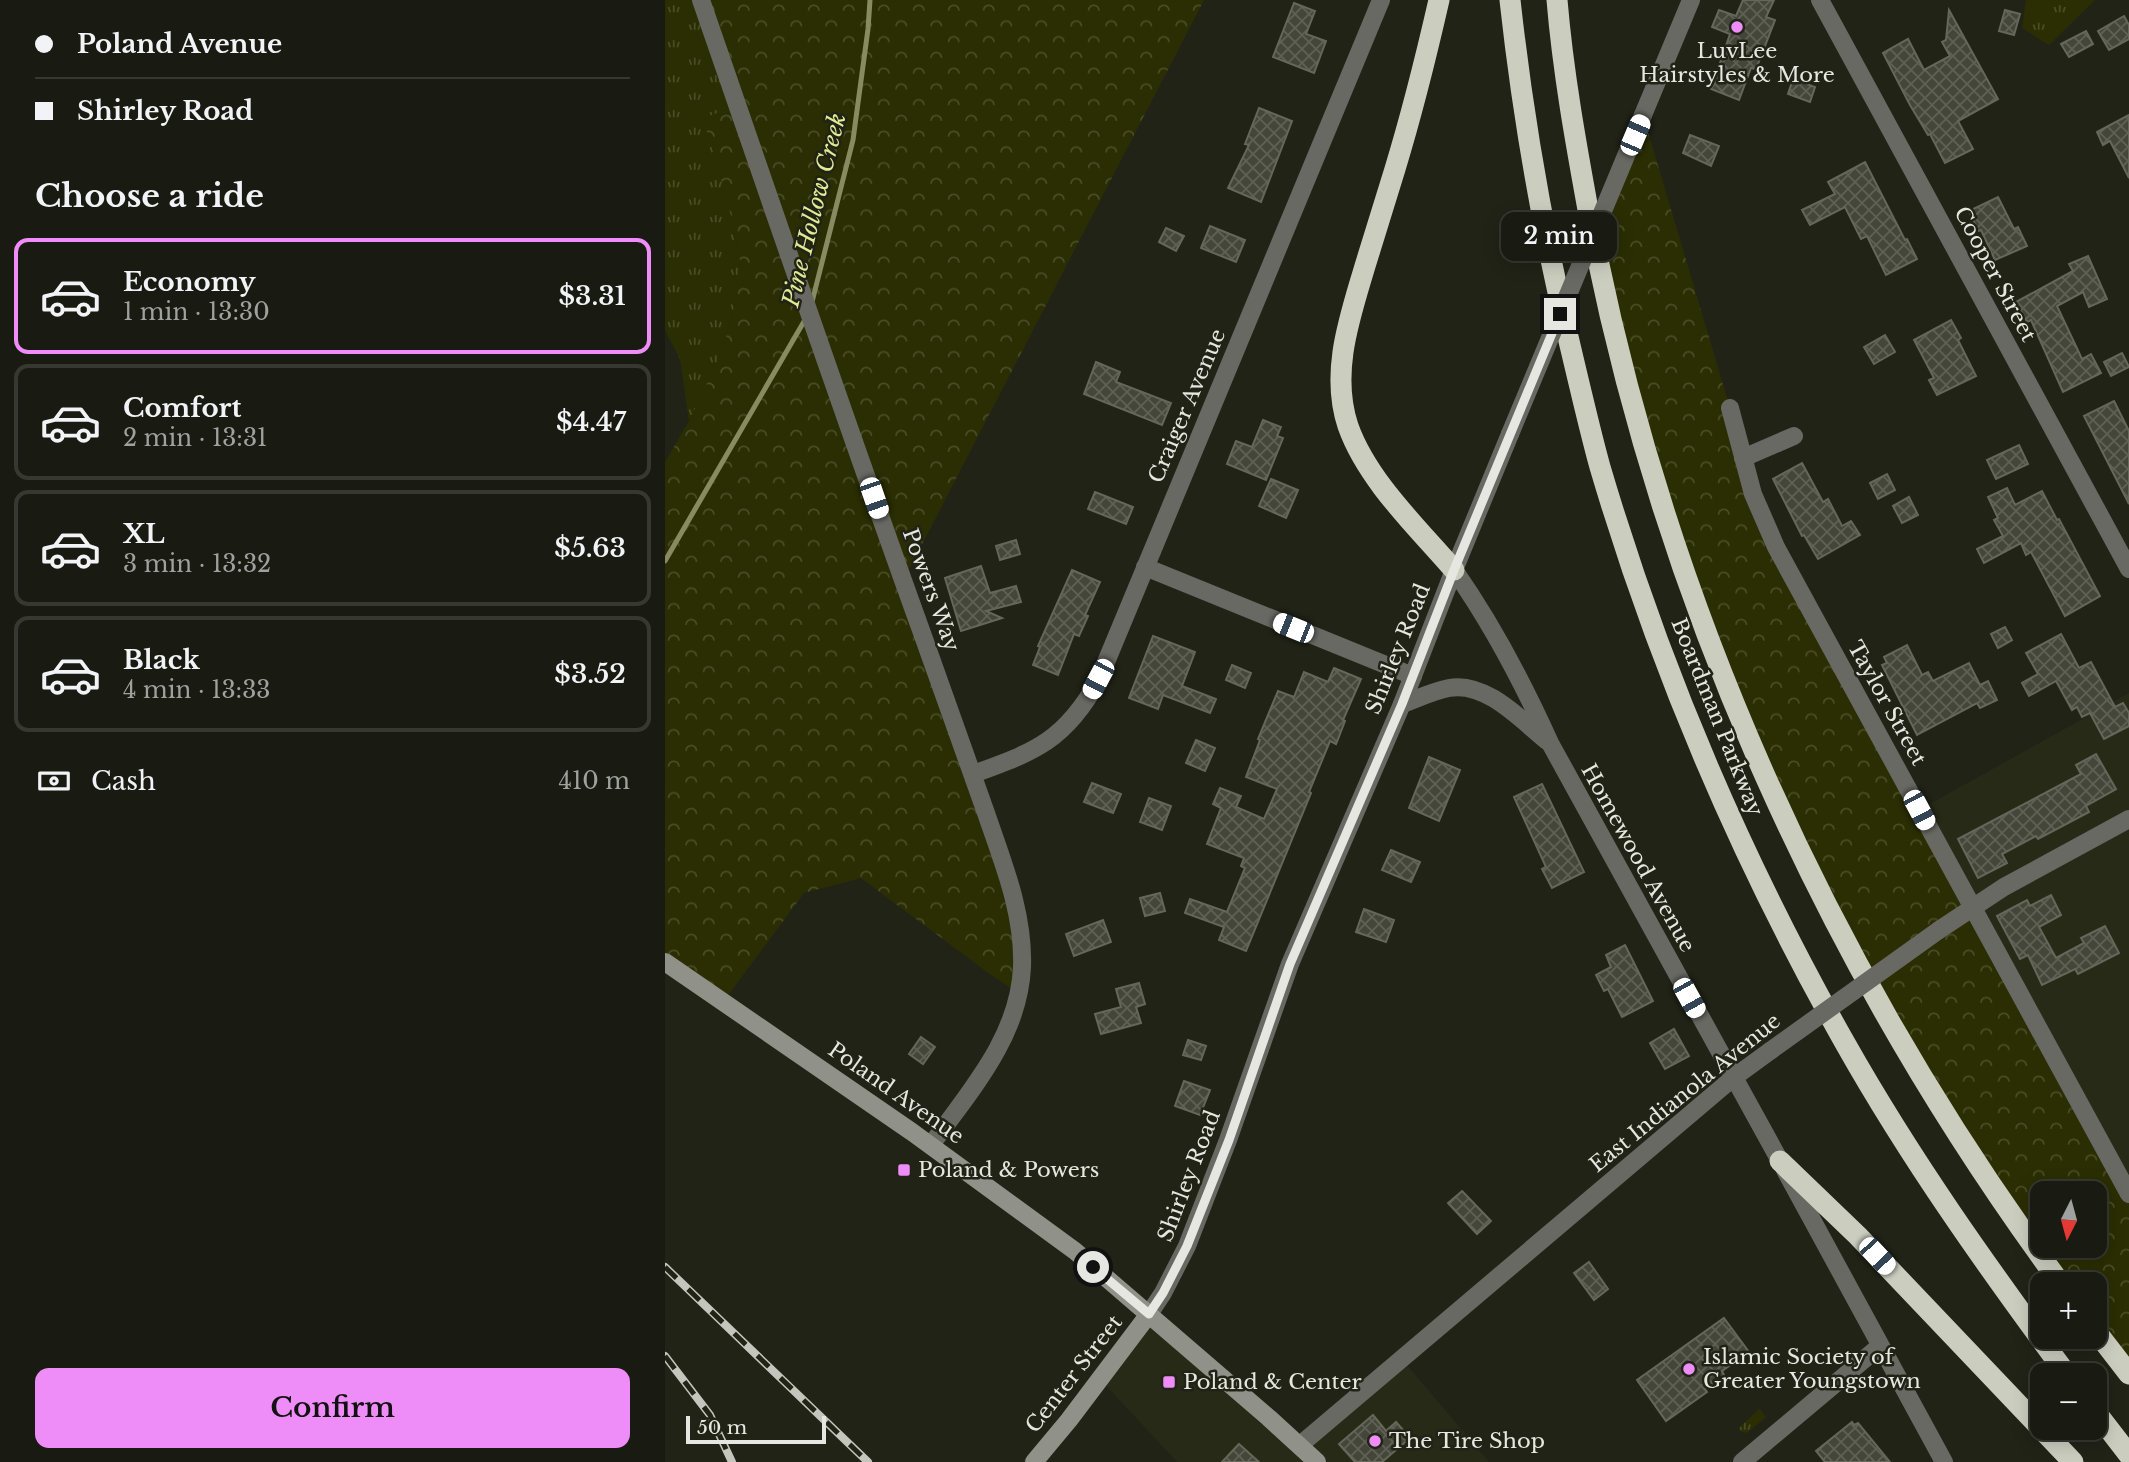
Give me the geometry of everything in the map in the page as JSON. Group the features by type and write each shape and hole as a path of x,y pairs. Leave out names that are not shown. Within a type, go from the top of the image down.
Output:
{"highway":[{"path":"1439,0 1396,167 1348,321 1341,363 1347,423 1366,465 1454,570"},
{"name":"Boardman Parkway","path":"1510,0 1515,50 1556,293 1600,466 1649,615 1702,754 1795,951 1853,1056 1934,1189 2058,1363"},
{"name":"Boardman Parkway","path":"1557,0 1577,151 1602,285 1644,448 1713,650 1776,802 1824,901 1894,1030 1975,1163 2052,1272"},
{"path":"1780,1161 1858,1236 2073,1462"},
{"path":"2107,1346 2129,1374"},
{"path":"2107,1427 2129,1455"}],"main road":[{"name":"Poland Avenue","path":"665,962 931,1145 1075,1251 1317,1462"},
{"name":"Center Street","path":"1034,1462 1149,1314"}],"street":[{"name":"Powers Way","path":"701,0 973,774 1012,890 1021,930 1022,967 1014,1014 1006,1035 986,1069 931,1145"},
{"name":"Craiger Avenue","path":"973,774 1041,746 1072,721 1088,700 1381,0"},
{"name":"Shirley Road","path":"1149,1314 1187,1246 1229,1140 1290,964 1402,704 1454,570 1691,0"},
{"name":"Cooper Street","path":"1820,0 2129,569"},
{"name":"Taylor Street","path":"1730,408 1753,494 1776,547 2129,1194"},
{"path":"1743,458 1794,436"},
{"path":"1145,567 1413,676"},
{"name":"Homewood Avenue","path":"1454,570 1475,600 1528,694 1550,743 1944,1462"},
{"path":"1402,704 1450,688 1478,691 1496,700 1550,743"},
{"name":"East Indianola Avenue","path":"1300,1445 1733,1078 1939,930 2004,887 2129,819"},
{"path":"1742,1462 1880,1346"}],"shaded area":[{"path":"2129,693 2129,1194 1919,810"},
{"path":"1149,1314 1300,1445 1402,1359 1489,1462 1177,1462 1100,1379"}],"green space":[{"path":"665,0 701,0 738,106 728,203 740,260 736,300 722,352 689,421 680,359 665,330"},
{"path":"701,0 1204,0 903,581 1012,890 1019,993 861,878 804,893 723,1002 665,962 665,462 689,421 722,352 736,300 740,260 728,203 703,118 737,106"},
{"path":"2026,0 2095,0 2049,45 2022,28"},
{"path":"1643,115 1753,494 2129,1194 2129,1374 2107,1346 2107,1272 2053,1272 2043,1258 2107,1258 2107,1181 2030,1181 2030,1239 1930,1092 1713,650 1593,238"},
{"path":"1759,1409 1766,1417 1747,1433 1739,1431 1740,1427"}],"building":[{"path":"1743,0 1774,0 1766,17 1775,20 1756,69 1751,68 1739,100 1711,89 1730,34 1712,27 1719,10 1736,16"},
{"path":"1294,3 1315,11 1306,34 1326,41 1314,73 1273,57"},
{"path":"1949,10 1998,99 1958,121 1973,149 1945,163 1883,53 1908,39 1924,70 1950,56 1942,42 1946,40"},
{"path":"2005,10 2020,14 2014,35 1999,31"},
{"path":"2124,16 2129,25 2129,39 2109,50 2098,31"},
{"path":"2086,31 2093,44 2069,57 2061,44"},
{"path":"1793,79 1815,87 1810,102 1788,94"},
{"path":"1259,108 1292,121 1261,202 1228,188 1249,145 1245,144"},
{"path":"2129,115 2129,178 2110,141 2103,145 2097,132"},
{"path":"1690,135 1719,146 1711,166 1683,153"},
{"path":"1865,162 1917,259 1886,275 1867,236 1861,239 1845,207 1810,225 1802,210 1835,194 1828,182"},
{"path":"1998,197 2014,229 2018,227 2027,246 1995,260 1969,211"},
{"path":"1210,226 1245,240 1236,262 1201,248"},
{"path":"1166,228 1184,236 1176,251 1159,242"},
{"path":"2088,256 2107,299 2089,307 2083,292 2057,306 2082,359 2091,354 2101,373 2063,392 2031,320 2027,322 2016,302 2073,271 2069,264"},
{"path":"1951,320 1976,376 1937,395 1929,380 1934,378 1914,340"},
{"path":"1885,335 1895,352 1874,364 1864,347"},
{"path":"2122,353 2129,367 2111,376 2104,362"},
{"path":"1096,362 1120,372 1116,382 1171,403 1162,425 1084,394"},
{"path":"2114,401 2129,431 2129,504 2084,416"},
{"path":"1263,420 1281,427 1277,436 1283,438 1266,480 1227,464 1236,441 1252,447"},
{"path":"2019,445 2028,464 1996,479 1987,460"},
{"path":"1802,463 1823,502 1828,499 1842,526 1851,521 1860,535 1818,559 1804,535 1802,536 1773,479"},
{"path":"1887,474 1895,490 1878,499 1870,483"},
{"path":"1271,479 1298,490 1286,518 1259,506"},
{"path":"2007,488 2015,505 2042,491 2100,596 2065,616 2031,552 2026,555 2021,543 1984,563 1977,549 2003,536 1994,520 1998,518 1988,497"},
{"path":"1095,492 1133,507 1126,524 1088,509"},
{"path":"1909,497 1918,515 1902,523 1893,506"},
{"path":"1016,540 1020,554 1000,560 996,546"},
{"path":"981,566 990,593 1016,586 1021,602 986,611 1002,618 961,631 945,578"},
{"path":"1072,570 1100,582 1079,636 1074,634 1058,675 1033,665 1040,647 1038,646"},
{"path":"2005,627 2012,640 1998,648 1991,634"},
{"path":"2061,634 2079,668 2091,662 2115,707 2123,703 2129,713 2129,726 2104,739 2090,713 2082,717 2077,707 2072,710 2056,681 2029,696 2022,683 2038,674 2026,653"},
{"path":"1153,636 1195,652 1182,686 1216,699 1210,713 1163,695 1158,709 1129,698"},
{"path":"1907,645 1922,675 1928,672 1933,681 1969,663 1980,685 1988,681 1997,700 1980,708 1977,703 1917,735 1882,665 1887,663 1884,657"},
{"path":"1232,665 1251,673 1245,688 1226,680"},
{"path":"1334,668 1361,679 1336,744 1330,741 1246,951 1219,940 1224,927 1185,913 1190,899 1227,912 1245,868 1241,866 1244,858 1207,844 1221,808 1213,804 1220,788 1241,796 1236,807 1264,819 1277,789 1246,777 1278,691 1294,697 1304,672 1328,682"},
{"path":"1196,740 1215,748 1205,771 1186,763"},
{"path":"2096,754 2116,789 2086,806 2089,812 2038,839 2036,836 2002,854 2007,863 1978,878 1958,839 2081,774 2076,765"},
{"path":"1429,757 1460,770 1439,821 1409,808"},
{"path":"1092,783 1121,794 1113,813 1084,802"},
{"path":"1542,784 1584,872 1552,888 1542,869 1546,867 1514,797"},
{"path":"1149,798 1171,806 1162,830 1140,822"},
{"path":"1391,850 1420,862 1411,882 1382,870"},
{"path":"1160,893 1165,911 1145,916 1140,898"},
{"path":"2051,895 2061,915 2039,927 2056,958 2084,943 2081,938 2105,926 2119,953 2078,974 2075,969 2042,985 2028,955 2020,959 1997,916 2027,900 2030,906"},
{"path":"1364,909 1394,920 1386,942 1356,932"},
{"path":"1103,920 1111,942 1074,956 1066,934"},
{"path":"1625,945 1653,1001 1622,1017 1608,989 1604,991 1596,975 1611,967 1606,955"},
{"path":"1139,983 1145,1004 1136,1007 1141,1023 1101,1034 1095,1014 1121,1007 1116,989"},
{"path":"1674,1029 1689,1056 1665,1069 1650,1043"},
{"path":"921,1037 935,1047 923,1064 909,1054"},
{"path":"1188,1040 1206,1046 1201,1060 1183,1055"},
{"path":"1184,1081 1210,1090 1200,1115 1175,1106"},
{"path":"1462,1191 1491,1221 1477,1234 1448,1203"},
{"path":"1589,1262 1608,1289 1594,1300 1574,1273"},
{"name":"Islamic Society of Greater Youngstown","path":"1724,1318 1749,1352 1722,1371 1724,1375 1705,1389 1707,1392 1666,1421 1637,1380"},
{"name":"The Tire Shop","path":"1373,1415 1386,1431 1396,1422 1410,1438 1382,1462 1355,1462 1339,1444"},
{"path":"1852,1422 1854,1425 1858,1423 1890,1462 1825,1462 1816,1451"},
{"path":"1239,1444 1259,1462 1222,1462"}],"waterway":[{"name":"Pine Hollow Creek","path":"812,302 853,140 870,0"},
{"name":"Pine Hollow Creek","path":"665,561 806,318"}],"railway":[{"path":"665,1267 868,1462"},
{"path":"665,1356 710,1415 732,1462"}],"place":[{"name":"LuvLee Hairstyles & More","path":"1737,27"},
{"name":"Poland & Powers","path":"904,1170"},
{"name":"Islamic Society of Greater Youngstown","path":"1689,1369"},
{"name":"Poland & Center","path":"1169,1382"},
{"name":"The Tire Shop","path":"1375,1441"}],"route":[{"path":"1093,1267 1149,1314 1187,1246 1229,1140 1290,964 1402,704 1454,570 1560,314"}]}
